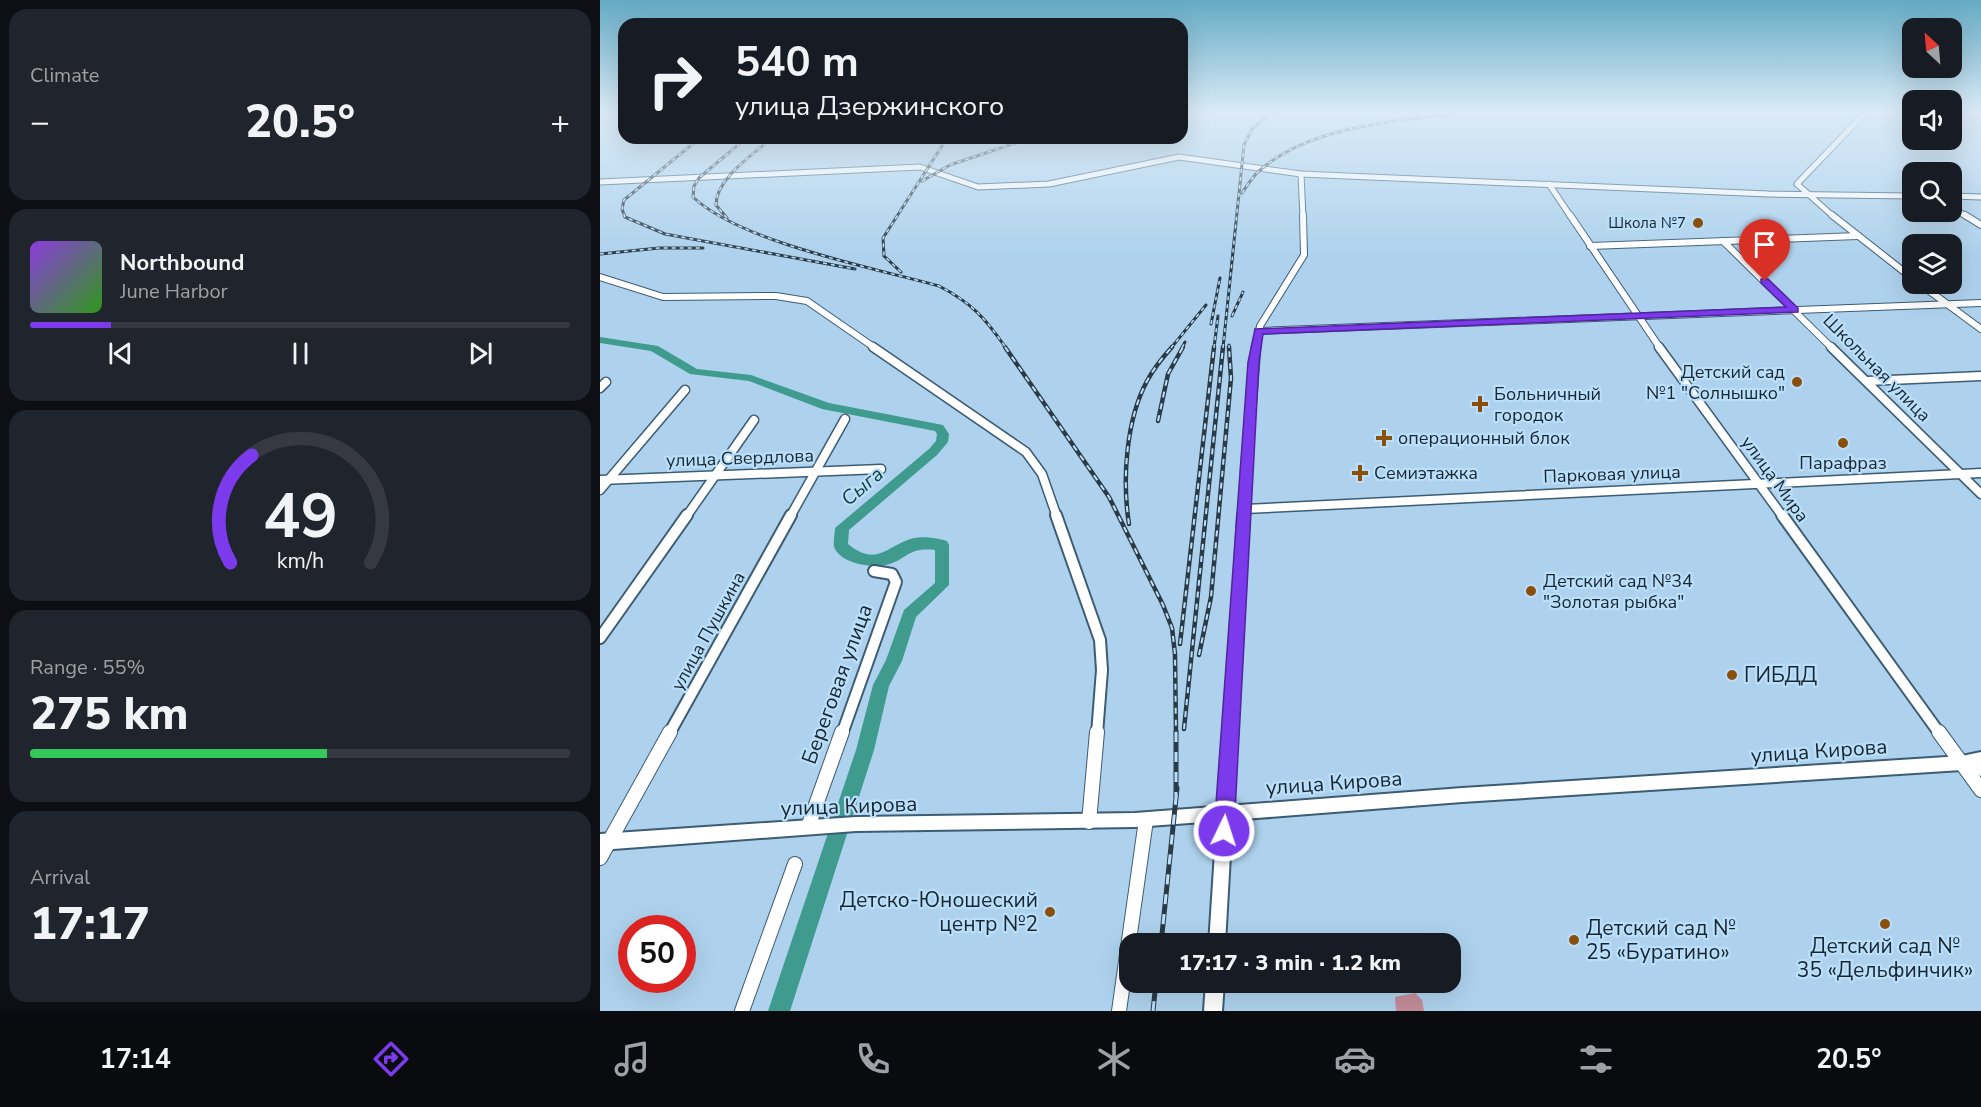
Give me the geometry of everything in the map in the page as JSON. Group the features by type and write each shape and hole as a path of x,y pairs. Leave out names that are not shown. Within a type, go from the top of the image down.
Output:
{"main road":[{"name":"улица Кирова","path":"605,842 856,824 1146,820 1225,812 1962,763 1981,759"},
{"name":"улица Кирова","path":"1962,763 1981,769"},
{"path":"1218,933 1225,812"},
{"path":"1213,1011 1214,993"}],"street":[{"path":"600,182 649,177 920,167 932,169 964,184 978,187 1035,186 1163,160"},
{"path":"1202,160 1301,174 1768,194 1902,196"},
{"path":"1768,194 1788,190 1820,160"},
{"path":"1225,812 1253,362 1258,331 1304,255 1301,174"},
{"name":"улица Мира","path":"1549,184 1636,315 1981,790"},
{"path":"1797,184 1807,195 1902,270"},
{"path":"1962,196 1981,197"},
{"path":"1962,213 1981,225"},
{"path":"1590,246 1858,236"},
{"name":"Школьная улица","path":"1723,241 1981,494"},
{"path":"600,277 648,295 669,298 786,296 807,301 1034,460 1042,474 1100,640 1102,670 1089,822"},
{"path":"1934,294 1981,329"},
{"path":"1258,331 1981,303"},
{"path":"1867,381 1981,376"},
{"path":"600,490 604,480 685,390"},
{"name":"улица Пушкина","path":"600,858 605,842 845,419"},
{"path":"600,638 754,420"},
{"name":"улица Свердлова","path":"604,480 881,469"},
{"name":"Парковая улица","path":"1245,509 1981,473"},
{"name":"Береговая улица","path":"808,827 896,582 892,574 874,571"},
{"path":"1119,1011 1146,820"},
{"path":"742,1011 795,864"}],"shaded area":[{"path":"1415,993 1422,1000 1424,1011 1396,1011 1395,997"}],"waterway":[{"name":"Сыга","path":"600,340 654,348 694,372 751,378 826,406 939,428 943,434 942,442 933,452 842,528 841,546 855,558 884,560 916,543 942,545 942,585 909,614 894,661 881,685 865,750 779,1011"}],"railway":[{"path":"673,160 624,200 622,209 625,217 665,234 855,269"},
{"path":"720,160 699,178 694,186 693,197 714,213 742,227 809,252 939,286 977,312 1006,348"},
{"path":"727,218 716,205 718,195 729,176 746,160"},
{"path":"901,272 884,256 883,238 933,160"},
{"path":"922,181 950,165 964,160"},
{"path":"1223,348 1242,160"},
{"path":"1242,193 1259,171 1273,160"},
{"path":"600,254 659,248 703,248"},
{"path":"1211,324 1220,278"},
{"path":"1232,316 1243,292"},
{"path":"1171,348 1206,305"},
{"path":"1214,348 1218,316"},
{"path":"1182,348 1185,342"},
{"path":"1005,347 1109,497 1163,605 1172,628 1175,654 1176,734"},
{"path":"1129,524 1126,470 1134,414 1147,381 1172,347"},
{"path":"1158,421 1168,374 1183,347"},
{"path":"1180,644 1214,347"},
{"path":"1184,729 1223,347"},
{"path":"1199,655 1211,597 1231,378 1229,347"},
{"path":"1176,734 1176,796"},
{"path":"1162,933 1177,788"},
{"path":"1153,1011 1155,993"}],"place":[{"name":"Школа №7","path":"1698,223"},
{"name":"Детский сад №1 \"Солнышко\"","path":"1797,382"},
{"name":"Больничный городок","path":"1480,404"},
{"name":"операционный блок","path":"1384,438"},
{"name":"Парафраз","path":"1843,443"},
{"name":"Семиэтажка","path":"1360,473"},
{"name":"Детский сад №34 \"Золотая рыбка\"","path":"1531,591"},
{"name":"ГИБДД","path":"1732,675"},
{"name":"Детско-Юношеский центр №2","path":"1050,912"},
{"name":"Детский сад № 35 «Дельфинчик»","path":"1885,924"},
{"name":"Детский сад № 25 «Буратино»","path":"1574,940"}],"route":[{"path":"1224,831 1253,362 1258,331 1794,310 1765,281"}]}
